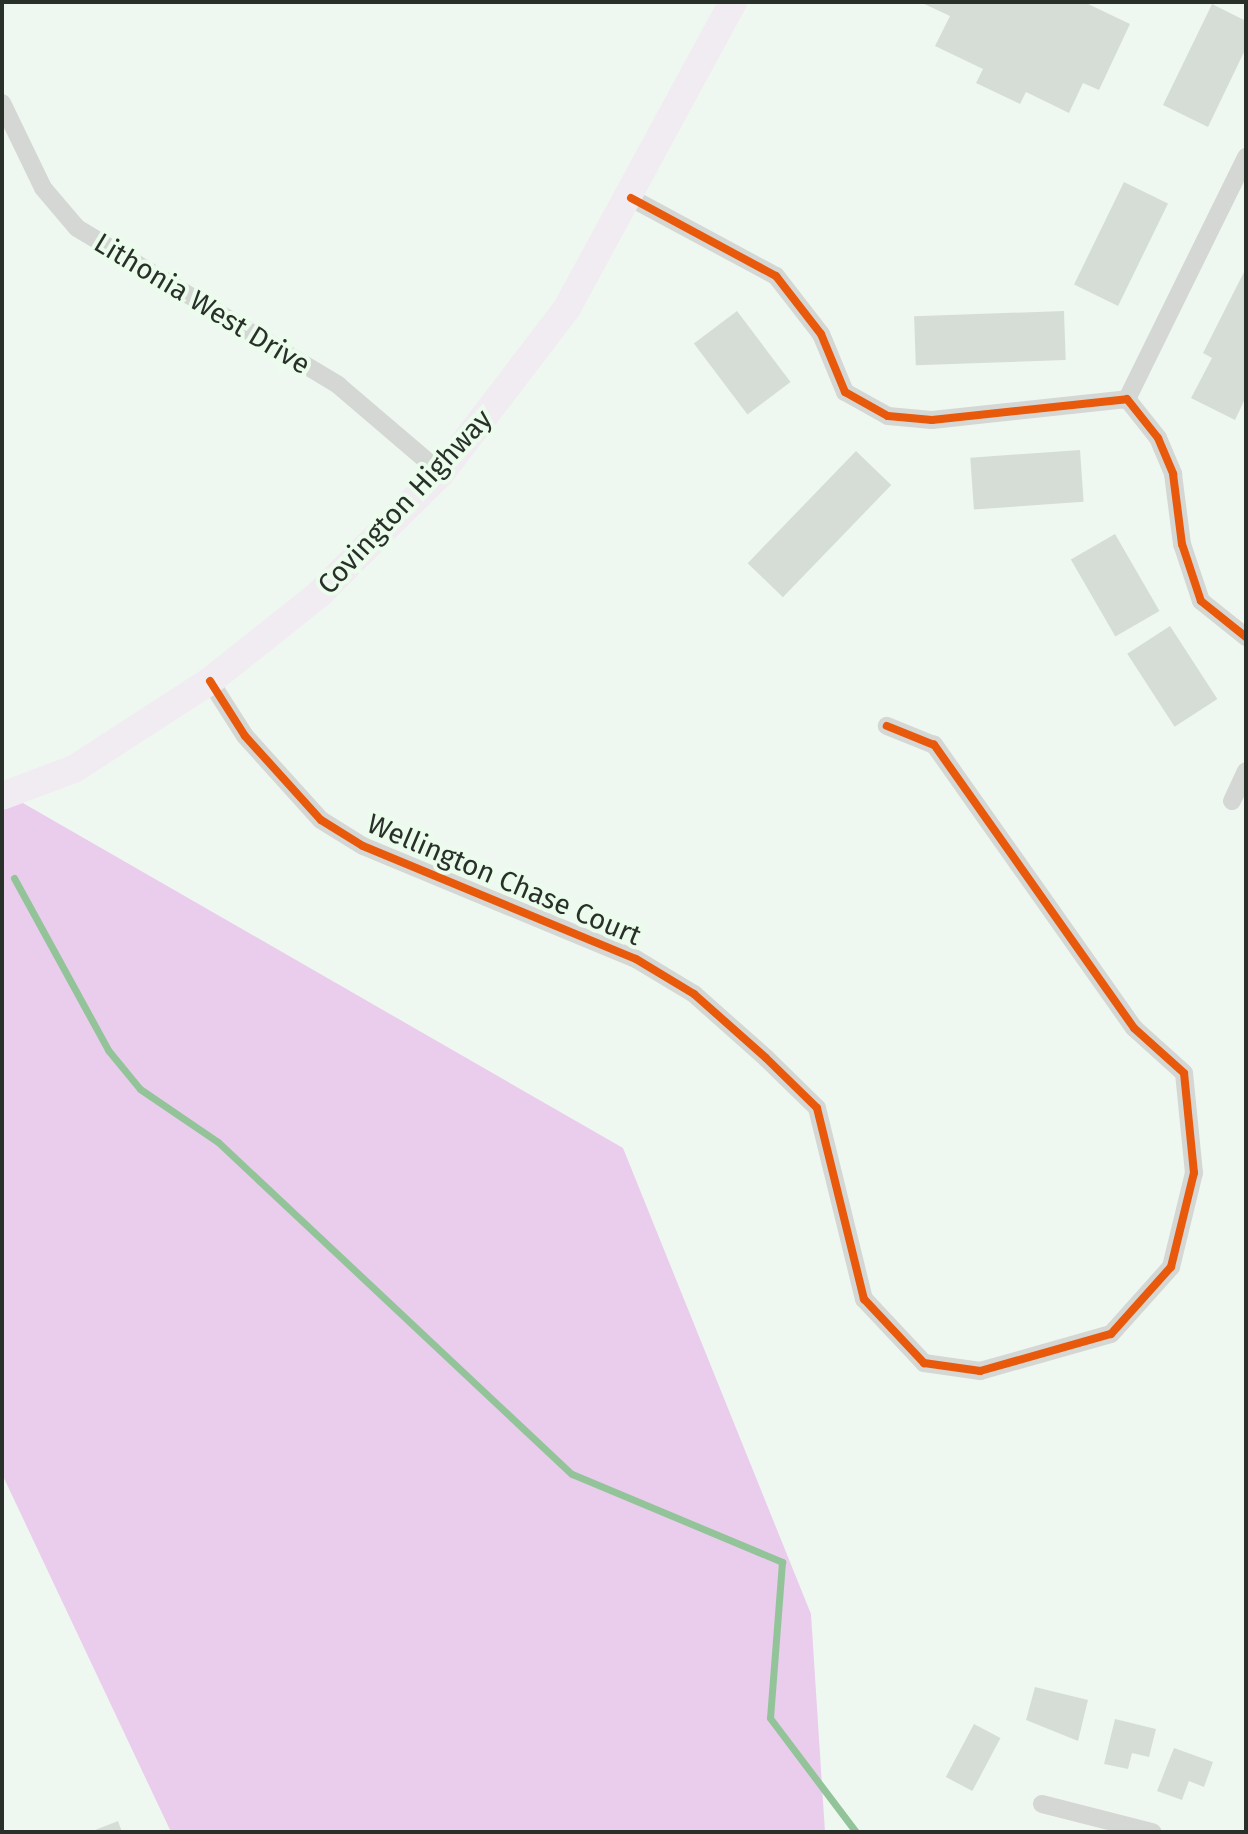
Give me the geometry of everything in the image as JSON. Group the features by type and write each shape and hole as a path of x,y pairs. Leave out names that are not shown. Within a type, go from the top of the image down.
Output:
{"main road":[{"name":"Covington Highway","path":"2,796 74,769 210,681 328,586 441,473 567,308 631,198 733,2"}],"street":[{"name":"Lithonia West Drive","path":"2,103 43,188 77,228 338,385 441,473"},
{"path":"1127,399 1246,157"},
{"path":"631,198 776,276 821,334 845,392 888,416 932,420 1127,399"},
{"path":"1127,399 1158,438 1173,474 1182,544 1201,601 1246,637"},
{"name":"Wellington Chase Court","path":"210,681 245,736 321,820 363,846 636,959 694,994 766,1058 817,1108 864,1299 924,1363 980,1371 1111,1334 1171,1267 1194,1173 1184,1073 1134,1028 934,745 887,726"},
{"path":"1232,801 1246,771"},
{"path":"1042,1804 1152,1832"}],"shaded area":[{"path":"2,791 623,1148 811,1614 825,1832 171,1832 2,1474"}],"building":[{"path":"920,2 1084,2 1130,24 1099,90 1083,83 1069,113 1026,92 1020,104 976,83 983,69 935,46 950,16"},
{"path":"1212,4 1246,21 1246,48 1208,127 1163,105"},
{"path":"1124,182 1168,203 1118,306 1074,284"},
{"path":"1246,268 1246,397 1235,420 1191,398 1212,358 1203,353"},
{"path":"737,311 791,382 747,415 694,343"},
{"path":"1064,311 1066,360 916,365 914,316"},
{"path":"1080,450 1084,502 974,510 970,458"},
{"path":"856,451 891,485 783,597 748,563"},
{"path":"1115,534 1160,611 1115,637 1071,560"},
{"path":"1170,626 1217,699 1175,727 1127,654"},
{"path":"1035,1687 1088,1700 1078,1741 1026,1720"},
{"path":"1115,1719 1156,1729 1149,1757 1132,1753 1128,1769 1104,1764"},
{"path":"974,1724 1000,1738 972,1791 946,1777"},
{"path":"1174,1748 1213,1762 1204,1787 1189,1781 1182,1800 1157,1791"},
{"path":"118,1821 122,1832 90,1832"}],"waterway":[{"path":"14,878 108,1050 140,1089 218,1142 572,1474 782,1562 770,1718 856,1832"}],"cycle path":[{"path":"631,198 776,276 821,334 845,392 888,416 932,420 1127,399 1158,438 1173,474 1182,544 1201,601 1246,637"},
{"path":"210,681 245,736 321,820 363,846 636,959 694,994 766,1058 817,1108 864,1299 924,1363 980,1371 1111,1334 1171,1267 1194,1173 1184,1073 1134,1028 934,745 887,726"}]}
